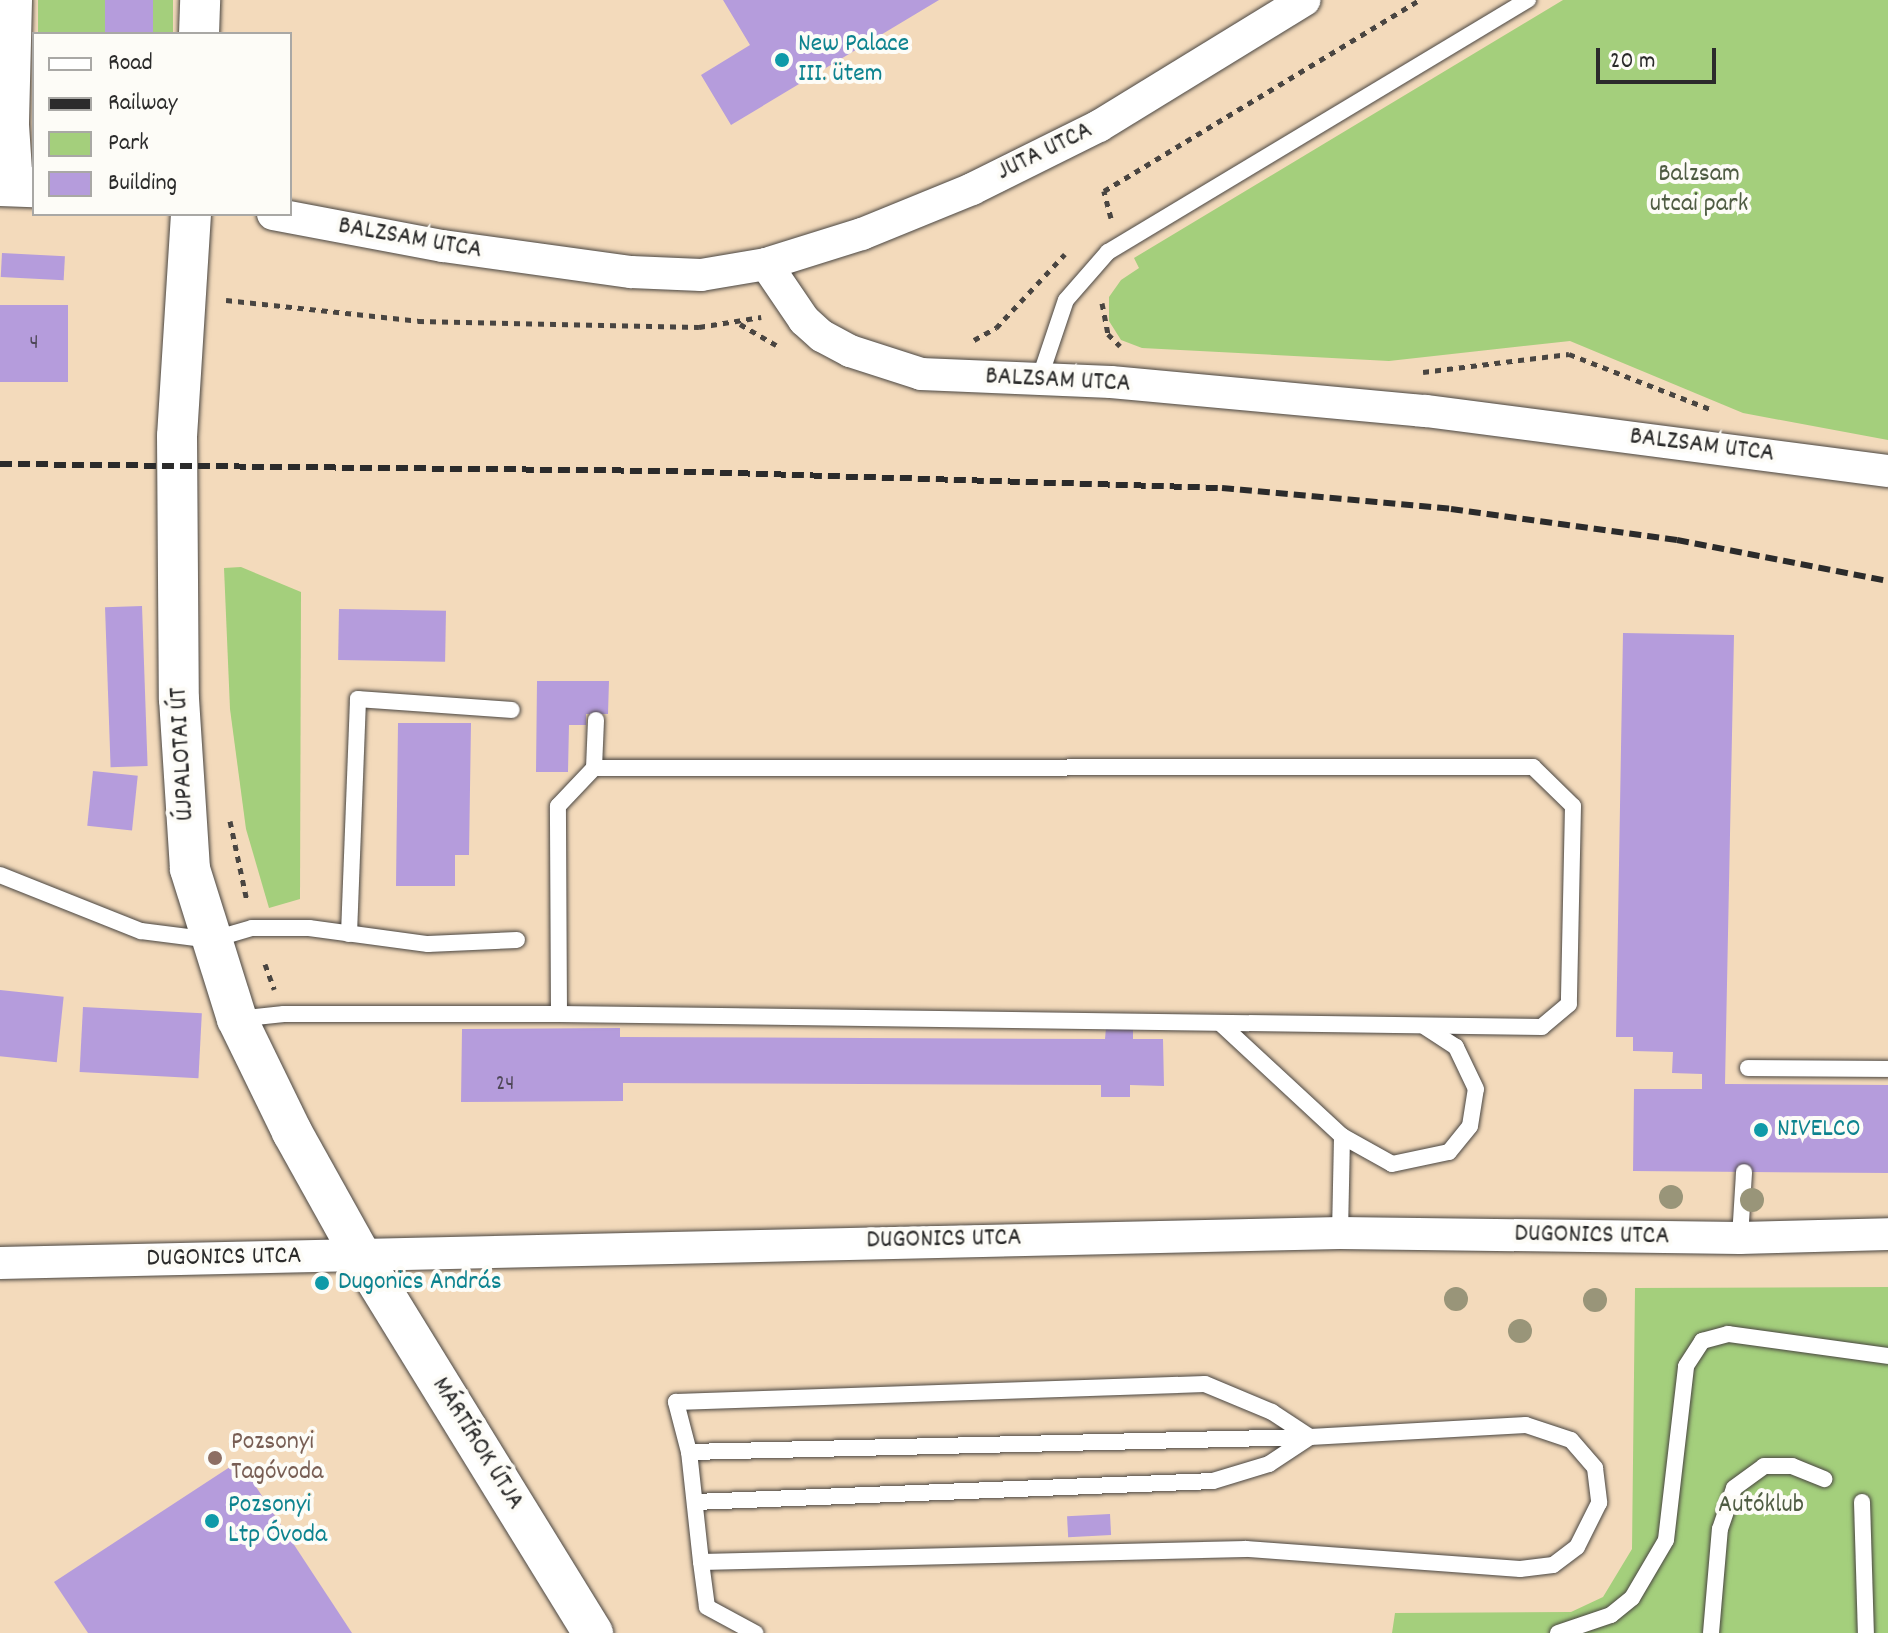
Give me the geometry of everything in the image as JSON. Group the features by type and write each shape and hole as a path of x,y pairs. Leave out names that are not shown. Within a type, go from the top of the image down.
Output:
{"street":[{"path":"16,0 17,186"},
{"path":"199,32 200,0"},
{"name":"JUTA UTCA","path":"766,264 862,234 972,189 1099,126 1305,0"},
{"name":"ÚJPALOTAI ÚT","path":"191,216 178,404 179,699 190,869 237,1019 361,1256"},
{"name":"BALZSAM UTCA","path":"284,216 443,246 631,272 701,275 766,264 804,320 850,351 921,374 1039,380 1426,411 1888,471"},
{"name":"DUGONICS UTCA","path":"0,1263 1340,1233 1740,1238 1888,1234"},
{"name":"MÁRTÍROK ÚTJA","path":"361,1256 593,1633"}],"lane":[{"path":"1039,380 1066,300 1108,252 1528,0"},
{"path":"349,934 358,699 512,710"},
{"path":"559,1014 558,806 594,768 596,720"},
{"path":"237,1019 284,1014 559,1014 1542,1027 1569,1004 1573,806 1533,767 594,768"},
{"path":"0,875 141,931 211,940 252,928 349,934 428,944 517,940"},
{"path":"1221,1024 1342,1136 1392,1164 1449,1152 1470,1126 1476,1089 1456,1047 1424,1026"},
{"path":"1748,1068 1888,1069"},
{"path":"1340,1233 1342,1136"},
{"path":"1740,1238 1744,1172"},
{"path":"1558,1633 1611,1615 1632,1598 1666,1540 1686,1366 1702,1341 1728,1334 1888,1356"},
{"path":"755,1633 707,1607 689,1452 676,1402 1205,1384 1272,1412 1310,1437"},
{"path":"689,1452 1310,1437 1526,1425 1571,1440 1595,1468 1599,1503 1577,1547 1553,1565 1520,1569 1246,1549 701,1562"},
{"path":"695,1502 1213,1481 1269,1464 1310,1437"},
{"path":"1711,1633 1720,1529 1734,1488 1764,1466 1792,1466 1824,1479"},
{"path":"1862,1502 1866,1633"}],"path":[{"path":"1101,226 1111,218 1104,191 1419,0"},
{"path":"960,344 996,328 1070,250"},
{"path":"1103,296 1108,334 1129,351"},
{"path":"225,300 418,321 740,324"},
{"path":"1406,374 1569,354 1713,410"}],"green space":[{"path":"38,0 173,0 173,32 38,32"},
{"name":"Balzsam utcai park","path":"1563,0 1888,0 1888,440 1743,413 1570,341 1389,361 1142,348 1121,340 1109,321 1109,297 1121,280 1139,268 1134,258"},
{"path":"241,567 301,592 300,899 269,908 246,829 230,709 224,568"},
{"name":"Autóklub","path":"1888,1287 1888,1633 1392,1633 1395,1613 1571,1612 1603,1597 1632,1549 1635,1288"}],"building":[{"path":"105,0 153,0 153,32 105,32"},
{"name":"New Palace III. ütem","path":"723,0 939,0 731,125 701,75 750,45"},
{"path":"2,253 65,256 64,280 1,277"},
{"path":"0,305 68,305 68,382 0,382"},
{"path":"142,606 148,766 111,767 105,607"},
{"path":"339,609 446,611 445,662 338,660"},
{"path":"1623,633 1734,635 1725,1084 1888,1085 1888,1173 1633,1171 1634,1089 1702,1089 1702,1074 1672,1073 1673,1052 1633,1051 1633,1037 1616,1037"},
{"path":"537,681 609,681 608,714 586,714 586,725 569,725 568,772 536,772"},
{"path":"398,723 471,723 469,855 455,855 455,886 396,886"},
{"path":"93,771 138,776 132,830 87,826"},
{"path":"0,990 64,997 57,1062 0,1056"},
{"path":"83,1007 202,1013 198,1078 80,1072"},
{"path":"620,1028 620,1037 1105,1039 1106,1028 1133,1028 1133,1039 1163,1039 1164,1086 1130,1085 1130,1097 1101,1097 1101,1085 623,1083 623,1101 461,1102 462,1029"},
{"name":"Pozsonyi Ltp Óvoda","path":"239,1461 352,1633 88,1633 54,1582"},
{"path":"1110,1514 1111,1535 1068,1537 1067,1516"}],"railway":[{"path":"0,464 666,471 1222,488 1451,509 1677,540 1888,581"}],"place":[{"name":"New Palace III. ütem","path":"782,60"},
{"name":"NIVELCO","path":"1761,1130"},
{"name":"Dugonics András","path":"322,1283"},
{"name":"Pozsonyi Tagóvoda","path":"215,1458"},
{"name":"Pozsonyi Ltp Óvoda","path":"212,1521"}]}
